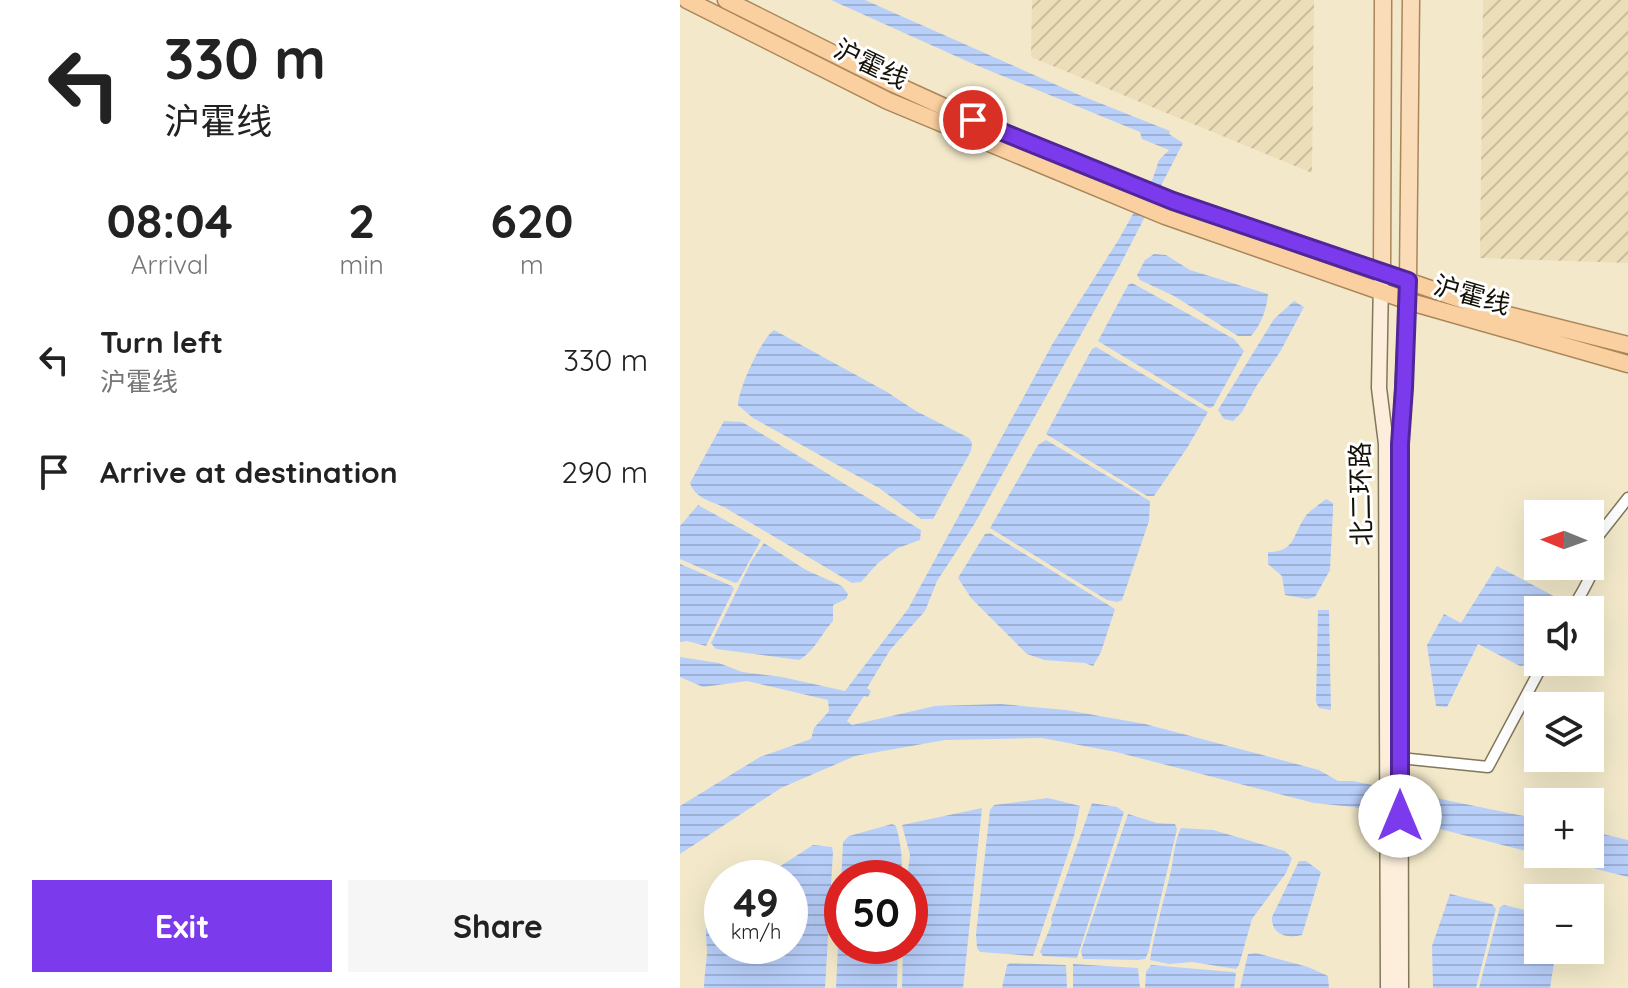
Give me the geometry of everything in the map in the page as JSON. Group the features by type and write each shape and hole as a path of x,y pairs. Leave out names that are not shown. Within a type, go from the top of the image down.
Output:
{"highway":[{"name":"沪霍线","path":"687,0 888,101 1165,216 1407,300 1628,364"},
{"name":"沪霍线","path":"726,0 973,120 1162,197 1504,314 1628,345"}],"main road":[{"name":"北二环路","path":"1383,0 1379,388 1386,444 1396,763"},
{"name":"北二环路","path":"1388,988 1396,763 1400,444 1408,281 1411,0"},
{"name":"北二环路","path":"1394,840 1401,988"}],"street":[{"path":"1579,596 1597,560 1595,540 1628,498"},
{"path":"1396,763 1488,767 1537,676"}],"shaded area":[{"path":"1032,0 1314,0 1312,173 1031,57"},
{"path":"1483,0 1628,0 1628,263 1480,258"}],"water":[{"path":"831,0 865,0 1077,94 1170,131 1169,134 1183,143 1119,267 975,523 937,581 925,611 890,650 867,688 871,691 868,697 864,696 847,721 852,725 935,706 1001,704 1066,710 1145,724 1319,770 1338,781 1353,781 1524,816 1524,850 1354,807 1314,803 1116,752 1042,738 945,740 855,756 781,788 680,854 680,806 760,757 811,739 814,728 829,711 828,700 747,681 703,687 680,677 680,657 845,691 908,609 1053,343 1119,239 1153,178 1159,160 1169,150 1142,139 1140,132 971,63"},
{"path":"1154,254 1166,255 1190,270 1268,294 1255,332 1251,336 1238,336 1174,296 1140,280 1137,275 1145,260"},
{"path":"1132,283 1234,339 1244,351 1213,407 1209,408 1098,341 1128,285"},
{"path":"1294,301 1304,307 1280,352 1242,412 1233,421 1224,419 1218,410 1274,319"},
{"path":"774,330 969,438 971,451 933,519 921,519 879,488 753,418 738,405 751,365"},
{"path":"1096,347 1208,412 1154,496 1147,496 1046,434 1092,349"},
{"path":"724,421 742,422 921,530 920,540 898,548 878,563 861,582 852,583 704,498 695,492 690,483"},
{"path":"1046,440 1150,501 1149,521 1122,600 1107,600 990,528 1038,445"},
{"path":"1326,499 1333,503 1330,570 1315,597 1307,599 1285,595 1282,576 1268,564 1268,552 1288,546 1305,517"},
{"path":"698,505 761,540 738,582 680,559 680,526"},
{"path":"990,533 1115,609 1101,652 1093,666 1044,660 1027,654 971,598 958,578 985,534"},
{"path":"764,543 806,570 842,586 848,594 846,599 833,605 833,621 813,648 799,660 716,649 711,643 752,560"},
{"path":"680,564 734,589 706,646 680,642"},
{"path":"1497,566 1554,596 1524,596 1524,666 1478,644 1447,707 1436,706 1427,645 1444,614 1461,623"},
{"path":"1318,610 1329,610 1331,710 1319,708 1316,702"},
{"path":"1048,798 1080,806 1074,836 1033,956 980,952 976,934 990,810 994,805"},
{"path":"1092,803 1117,807 1124,812 1077,958 1043,956 1040,952"},
{"path":"982,808 963,988 902,988 903,964 928,964 928,860 909,860 902,825"},
{"path":"1128,814 1157,823 1175,824 1177,829 1148,953 1145,959 1138,960 1083,959 1081,951"},
{"path":"892,824 896,826 902,860 842,860 843,842 849,836"},
{"path":"1181,828 1213,830 1285,851 1292,858 1286,873 1252,919 1236,969 1150,960"},
{"path":"1604,834 1628,840 1628,877 1593,868 1604,868"},
{"path":"813,845 832,847 833,860 824,860 825,988 704,988 706,964 808,964 808,860 790,860"},
{"path":"1299,861 1306,861 1321,872 1302,935 1286,936 1274,928 1272,917"},
{"path":"1450,894 1492,904 1496,909 1476,988 1433,988 1432,946"},
{"path":"1504,905 1524,910 1524,964 1554,964 1550,988 1479,988 1500,907"},
{"path":"1256,953 1308,967 1328,976 1329,988 1240,988 1248,954"},
{"path":"1010,963 1066,965 1067,988 1002,988"},
{"path":"837,964 898,964 897,988 836,988"},
{"path":"1073,964 1138,968 1140,988 1073,988"},
{"path":"1151,965 1233,972 1236,973 1234,988 1145,988 1146,972"}],"route":[{"path":"973,120 1173,201 1408,281 1400,444 1400,816"}]}
